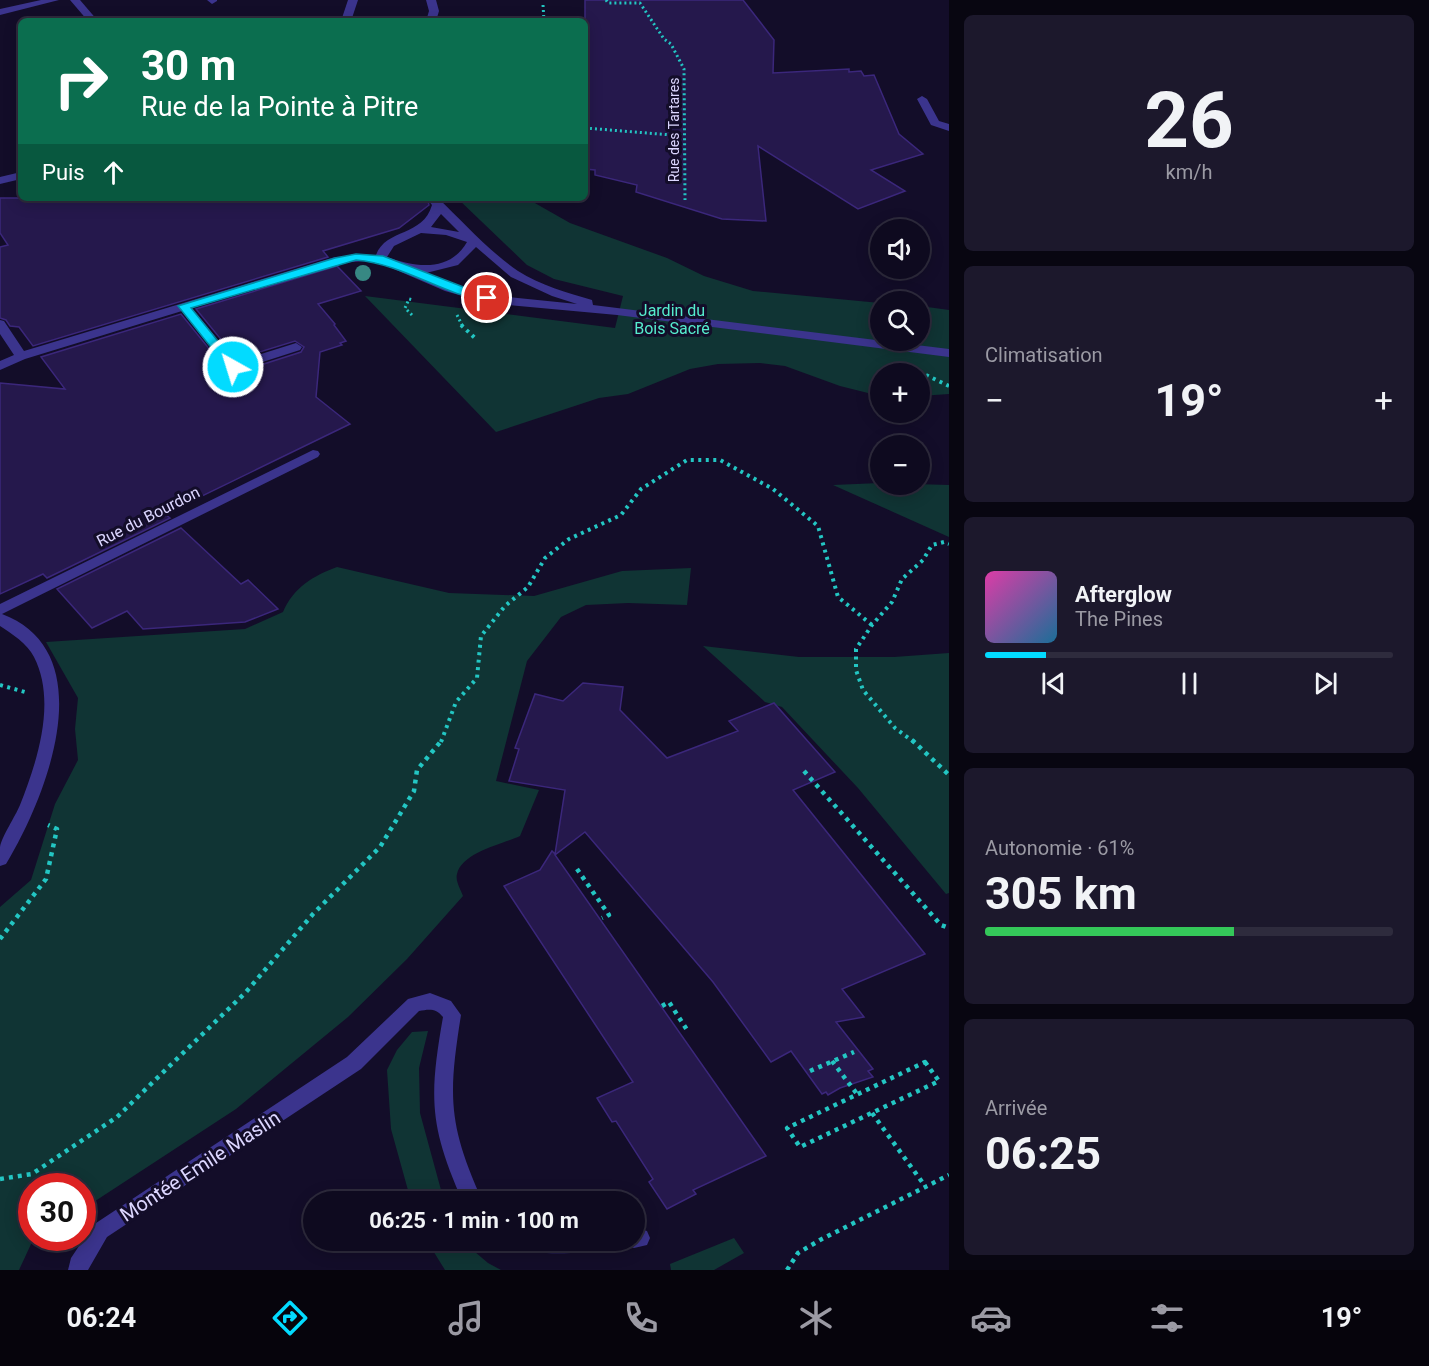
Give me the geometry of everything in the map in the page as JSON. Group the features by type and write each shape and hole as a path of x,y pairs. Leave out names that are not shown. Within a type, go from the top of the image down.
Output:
{"street":[{"path":"0,12 54,0"},
{"path":"75,0 90,18"},
{"path":"347,18 353,0"},
{"path":"431,0 434,10 432,18"},
{"path":"922,99 935,123 949,129"},
{"path":"0,181 18,176"},
{"path":"380,259 380,252 386,247 421,230 438,213 435,201"},
{"path":"435,201 474,240 515,274 534,284 617,311"},
{"path":"421,230 447,232 474,240"},
{"path":"403,267 428,270 449,265 460,260 471,249 474,240"},
{"path":"0,366 21,356 184,306 356,257 380,259 468,295 550,306 617,311 949,353"},
{"path":"184,306 233,367 296,347"},
{"path":"0,324 21,356"},
{"name":"Rue du Bourdon","path":"0,610 313,454"},
{"path":"0,619 24,635 41,655 50,676 51,687 51,723 26,813 13,841 0,859"},
{"name":"Montée Emile Maslin","path":"78,1270 78,1265 100,1231 354,1063 414,1004 430,1001 445,1006 452,1015 444,1064 443,1113 453,1154 468,1191"}],"path":[{"name":"Rue des Tartares","path":"606,0 608,3 640,3 664,39 671,44 684,69 685,200"},
{"path":"543,5 544,18"},
{"path":"588,128 684,136"},
{"path":"0,1179 32,1173 117,1118 246,992 313,914 380,847 414,791 417,770 444,738 456,702 477,678 481,636 505,606 528,587 545,558 569,539 621,515 641,489 687,460 720,460 773,489 818,525 838,597 872,625"},
{"path":"949,544 944,542 932,545 923,560 902,579 892,602 872,625 856,649 856,670 863,690 895,728 920,746 949,775"},
{"path":"804,771 941,924 949,928"},
{"path":"0,939 46,879 57,829 26,813"},
{"path":"577,869 609,915 602,918"},
{"path":"662,1006 669,1002 689,1033"},
{"path":"810,1071 854,1052"},
{"path":"832,1061 858,1094"},
{"path":"925,1062 939,1081 872,1113 800,1148 787,1128 925,1062"},
{"path":"872,1113 925,1186"},
{"path":"787,1270 798,1253 949,1174"}],"green space":[{"name":"Jardin du Bois Sacré","path":"460,201 531,201 570,223 667,258 704,276 753,291 870,302 870,351 930,351 930,307 949,310 949,394 930,395 930,363 870,363 870,394 840,386 785,366 760,363 718,364 690,369 628,394 599,398 496,432 365,296 615,328 623,296 554,279 527,265"},
{"path":"870,483 870,495 930,495 930,484 949,485 949,537 833,485"},
{"path":"337,567 449,593 534,596 622,571 691,568 687,605 628,603 586,605 561,617 527,661 496,781 539,790 520,836 475,854 460,866 457,880 463,896 407,959 348,1017 236,1109 96,1201 96,1173 18,1173 18,1251 28,1251 19,1270 0,1270 0,907 31,880 55,804 78,760 75,729 78,698 46,642 245,629 283,612 287,603 299,589 320,574"},
{"path":"703,646 799,657 894,657 949,653 949,893 946,894 858,788 782,707 765,702"},
{"path":"428,1031 419,1068 420,1113 441,1191 408,1191 391,1129 387,1070 397,1050 412,1032"},
{"path":"734,1238 744,1253 714,1270 671,1270 670,1264"},
{"path":"433,1251 474,1251 501,1270 445,1270"}],"building":[{"path":"585,0 743,0 774,40 773,73 849,69 849,72 861,71 864,76 874,75 899,134 923,154 871,170 905,191 858,209 758,146 766,221 722,219 636,192 637,185 595,175 595,170 588,169 588,18 585,18"},
{"path":"0,198 18,198 18,201 428,201 429,205 399,228 323,251 328,257 33,346 19,327 10,326 6,320 0,318 0,247 8,245 0,233"},
{"path":"337,266 361,291 318,304 346,341 340,343 342,345 320,352 316,397 350,424 165,514 170,518 47,578 43,574 0,594 0,383 65,389 41,357 181,314 228,372 239,372 301,352 304,347 295,341 237,359 196,309"},
{"path":"181,528 241,584 248,580 278,609 245,622 143,629 127,611 92,628 57,589"},
{"path":"583,683 623,687 620,710 667,758 738,731 729,721 774,703 835,772 793,790 925,954 842,989 864,1017 836,1022 873,1069 868,1071 873,1077 840,1088 828,1095 826,1092 822,1094 791,1051 771,1062 713,982 585,832 555,855 766,1156 693,1190 696,1194 667,1209 649,1182 653,1179 616,1121 612,1122 597,1098 633,1082 504,886 540,870 552,851 555,854 565,790 509,781 519,749 515,748 535,694 563,701"}],"route":[{"path":"233,367 184,306 356,257 380,259 468,295 487,298"}]}
